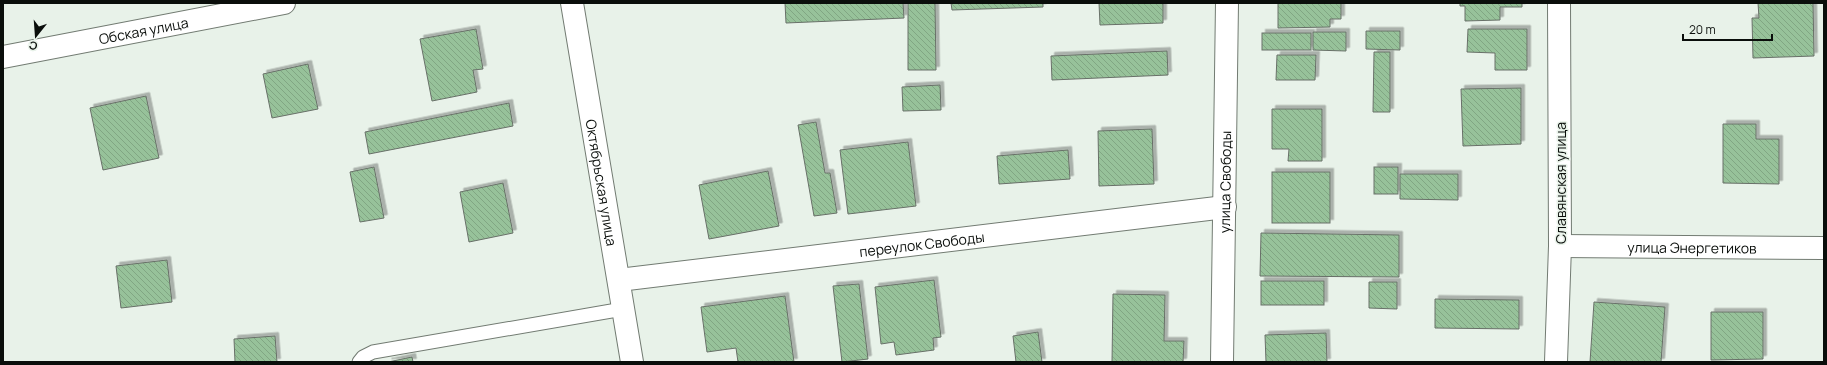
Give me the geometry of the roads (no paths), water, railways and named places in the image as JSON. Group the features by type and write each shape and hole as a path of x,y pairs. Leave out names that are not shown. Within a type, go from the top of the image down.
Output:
{"street":[{"name":"Обская улица","path":"3,57 284,3"},
{"name":"Октябрьская улица","path":"572,3 632,362"},
{"name":"улица Свободы","path":"1222,362 1227,3"},
{"name":"Славянская улица","path":"1556,362 1560,246 1559,3"},
{"name":"переулок Свободы","path":"619,280 1225,207"},
{"name":"улица Энергетиков","path":"1560,246 1824,248"}],"lane":[{"path":"359,362 363,357 373,352 623,309"}]}
